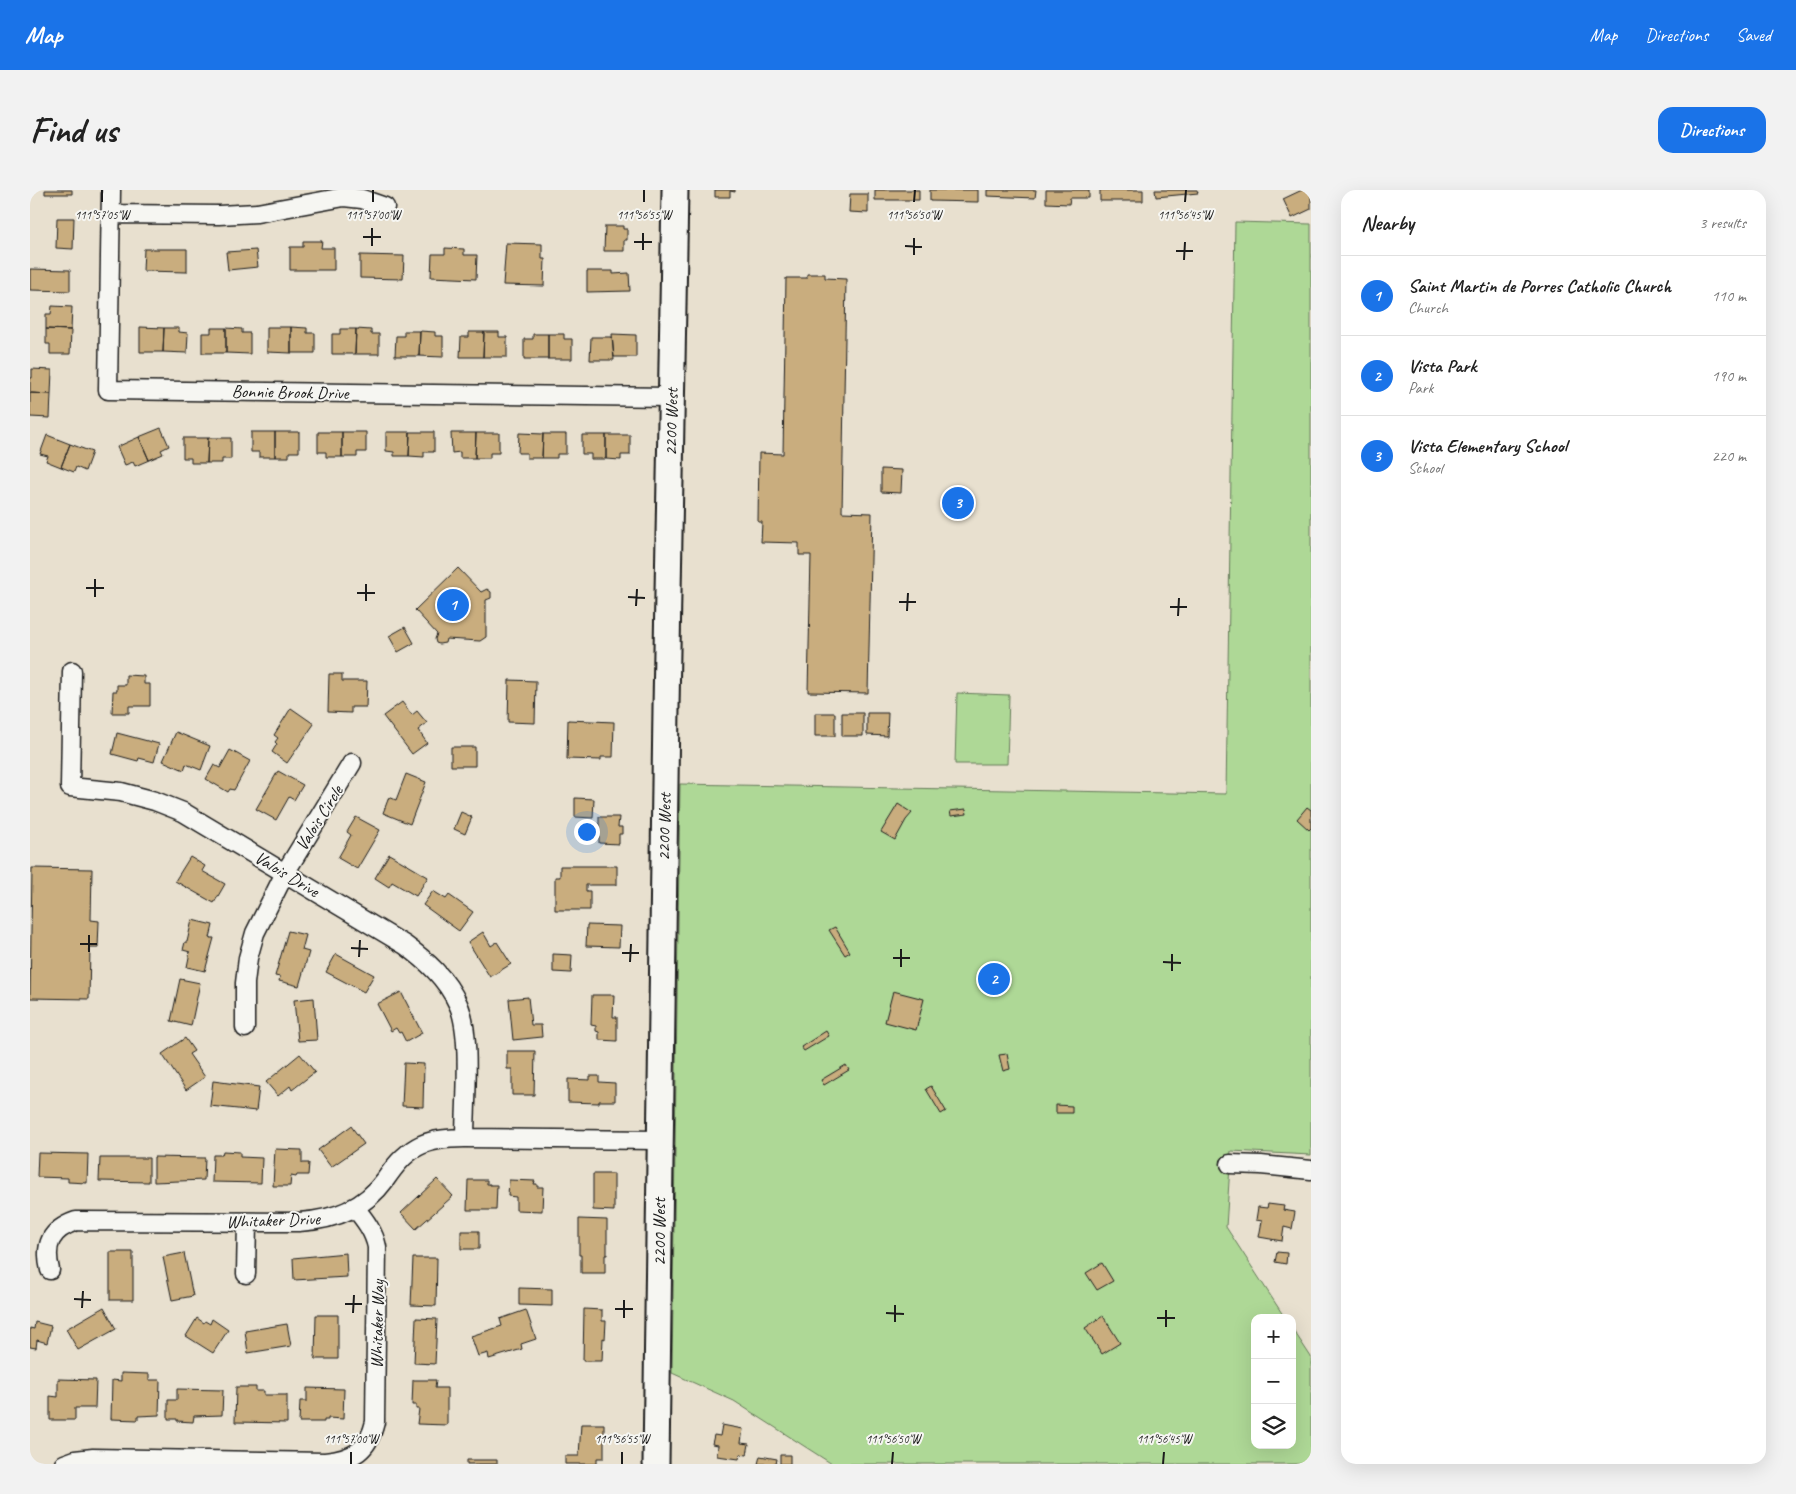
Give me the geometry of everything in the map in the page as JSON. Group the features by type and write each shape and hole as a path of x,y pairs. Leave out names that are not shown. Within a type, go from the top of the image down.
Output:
{"street":[{"name":"Bonnie Brook Drive","path":"111,190 108,390 671,398"},
{"name":"2200 West","path":"656,1464 675,190"},
{"path":"111,214 219,215 257,213 344,197 362,199 385,207"},
{"name":"Valois Drive","path":"72,671 70,787 121,792 155,801 183,812 405,945 438,973 450,988 459,1006 463,1023 466,1059 465,1138"},
{"name":"Valois Circle","path":"245,1028 245,983 248,958 255,933 285,873 352,763"},
{"name":"Whitaker Drive","path":"50,1270 47,1259 51,1239 68,1223 85,1220 314,1221 342,1214 355,1208 371,1196 406,1154 428,1142 446,1138 660,1140"},
{"path":"1230,1164 1311,1170"},
{"name":"Whitaker Way","path":"202,1462 325,1462 341,1460 358,1452 366,1445 372,1434 376,1410 377,1248 373,1234 355,1208"},
{"path":"246,1274 247,1222"},
{"path":"64,1464 75,1460 93,1458 202,1462"}],"green space":[{"path":"1235,222 1311,224 1311,1155 1231,1151 1226,1227 1282,1314 1251,1314 1251,1449 1296,1449 1296,1334 1311,1357 1311,1464 832,1464 734,1401 672,1373 680,784 1226,794"},
{"path":"957,693 1009,695 1007,764 955,764"}],"building":[{"path":"45,190 72,190 72,194 45,194"},
{"path":"715,190 735,190 735,192 730,191 730,197 715,197"},
{"path":"875,190 919,190 919,200 875,200"},
{"path":"930,190 978,190 978,202 930,201"},
{"path":"987,190 1036,190 1035,198 987,196"},
{"path":"1046,190 1089,190 1089,198 1070,198 1069,204 1046,203"},
{"path":"1100,190 1143,190 1143,201 1100,201"},
{"path":"1155,190 1197,190 1198,193 1156,197"},
{"path":"1302,190 1309,190 1311,194 1311,209 1292,218 1283,199"},
{"path":"850,194 868,194 868,213 849,212"},
{"path":"57,218 74,218 73,249 56,248"},
{"path":"605,226 623,226 623,229 627,229 624,251 604,251"},
{"path":"303,241 322,241 321,248 334,248 334,270 290,270 290,247 303,247"},
{"path":"506,243 542,244 542,259 545,259 544,286 503,285"},
{"path":"445,248 464,249 464,255 477,255 476,279 431,277 432,254 445,254"},
{"path":"144,249 187,249 187,272 143,271"},
{"path":"256,250 258,267 228,270 226,252"},
{"path":"360,255 404,256 403,279 360,278"},
{"path":"30,269 70,270 70,291 30,290"},
{"path":"587,271 613,271 613,274 629,273 630,291 587,292"},
{"path":"807,274 825,274 825,278 846,279 842,512 872,513 868,693 808,692 811,555 799,555 799,543 761,542 762,522 758,522 759,453 783,454 786,278 807,278"},
{"path":"52,306 72,307 71,330 46,329 46,314 51,314"},
{"path":"140,327 164,328 163,352 140,352"},
{"path":"267,327 291,327 291,353 267,352"},
{"path":"291,327 307,328 307,333 315,333 315,353 291,353"},
{"path":"164,328 179,328 179,332 188,333 187,353 163,352"},
{"path":"211,328 226,328 226,353 202,353 202,333 211,333"},
{"path":"226,328 242,329 242,333 250,333 250,354 226,353"},
{"path":"46,329 71,330 70,354 50,354 50,344 46,344"},
{"path":"340,329 356,329 355,354 332,354 332,334 340,334"},
{"path":"356,329 371,330 371,334 379,334 379,354 355,354"},
{"path":"404,331 420,331 419,356 395,356 396,336 404,336"},
{"path":"420,331 435,332 435,336 443,336 443,357 419,356"},
{"path":"469,332 484,332 483,357 460,357 461,337 469,337"},
{"path":"484,332 499,332 499,337 507,337 507,357 483,357"},
{"path":"533,334 548,334 548,359 524,359 524,339 533,339"},
{"path":"548,334 564,334 564,339 572,339 572,359 548,359"},
{"path":"612,334 636,335 636,357 614,357"},
{"path":"591,337 612,337 614,360 590,360"},
{"path":"32,369 52,370 51,394 30,393"},
{"path":"30,393 51,394 50,418 30,417"},
{"path":"161,428 169,446 161,450 163,454 149,460 139,437"},
{"path":"251,432 275,432 275,457 259,457 259,452 251,452"},
{"path":"275,432 299,432 299,452 289,452 289,457 275,457"},
{"path":"318,432 342,432 342,457 326,457 326,452 318,452"},
{"path":"342,432 366,432 366,452 357,452 357,457 342,457"},
{"path":"386,432 410,432 409,456 394,456 394,452 386,451"},
{"path":"410,432 434,432 434,452 424,452 424,457 409,456"},
{"path":"451,433 476,433 475,458 460,458 460,452 452,453"},
{"path":"476,433 499,433 499,453 490,453 490,458 475,458"},
{"path":"519,433 543,434 542,458 527,458 527,453 518,453"},
{"path":"543,434 566,434 566,454 557,454 557,458 542,458"},
{"path":"47,435 70,444 61,467 46,461 48,456 40,454"},
{"path":"582,435 606,435 606,459 591,459 591,454 582,454"},
{"path":"606,435 630,435 630,455 621,455 621,460 606,459"},
{"path":"139,437 149,460 135,466 133,462 125,465 117,447"},
{"path":"183,438 208,438 207,463 191,463 191,458 183,458"},
{"path":"208,438 231,438 231,459 222,459 222,463 207,463"},
{"path":"70,444 92,452 85,471 76,467 74,472 61,467"},
{"path":"881,469 902,470 901,493 881,492"},
{"path":"458,568 481,592 487,589 491,592 491,598 486,600 486,637 480,641 446,639 445,643 439,644 436,643 435,639 437,634 415,610"},
{"path":"405,627 414,643 398,652 389,636"},
{"path":"329,674 342,674 342,681 367,681 366,707 351,707 351,713 328,712"},
{"path":"126,675 144,676 144,684 150,684 150,706 129,706 129,713 112,713 113,691 117,691 117,685 126,685"},
{"path":"509,680 536,681 535,723 508,722"},
{"path":"402,702 412,715 417,711 427,723 418,730 427,743 412,754 383,716"},
{"path":"291,708 314,724 287,763 272,752 278,738 274,735"},
{"path":"815,713 835,713 835,736 815,736"},
{"path":"842,713 863,713 863,736 842,736"},
{"path":"867,713 888,713 887,736 867,735"},
{"path":"568,720 614,722 613,757 601,757 601,760 567,759"},
{"path":"176,732 210,746 201,770 186,764 184,770 163,761"},
{"path":"117,733 159,744 154,762 139,758 138,761 112,754"},
{"path":"451,747 475,747 475,766 451,766"},
{"path":"230,750 250,761 234,790 230,789 228,792 206,779 214,765 220,768"},
{"path":"278,771 303,785 294,800 289,797 276,820 256,809"},
{"path":"406,774 426,782 410,824 383,813 389,797 396,800"},
{"path":"575,798 594,799 593,818 575,817"},
{"path":"898,804 912,813 895,840 881,832"},
{"path":"1307,807 1311,810 1311,828 1309,830 1297,819"},
{"path":"966,809 967,814 951,816 950,811"},
{"path":"461,812 472,817 465,834 454,829"},
{"path":"356,817 380,830 357,869 338,858 351,835 347,832"},
{"path":"599,817 619,817 618,827 622,827 622,834 619,834 619,844 599,843"},
{"path":"389,854 428,877 416,896 392,882 389,887 375,878"},
{"path":"190,857 205,866 202,871 225,884 214,903 175,881"},
{"path":"560,866 617,866 617,885 586,885 586,891 590,891 590,910 555,910 555,877 560,877"},
{"path":"32,868 92,869 91,920 99,921 98,948 90,948 89,999 30,998"},
{"path":"433,891 446,899 449,895 473,912 459,931 423,905"},
{"path":"192,920 213,925 210,938 214,938 205,971 187,967 190,952 183,950 185,942 187,942"},
{"path":"587,925 620,926 619,947 586,946"},
{"path":"835,927 850,952 845,955 829,930"},
{"path":"288,931 306,935 302,950 309,952 299,986 279,981 280,977 275,976"},
{"path":"483,932 491,946 497,942 511,964 490,977 468,942"},
{"path":"336,954 374,975 364,992 326,972"},
{"path":"553,954 572,955 571,973 553,972"},
{"path":"180,979 200,983 191,1026 171,1021"},
{"path":"893,991 924,999 916,1030 885,1022"},
{"path":"401,992 422,1033 406,1042 401,1032 399,1033 396,1028 391,1031 377,1004"},
{"path":"592,995 614,995 613,1017 617,1017 617,1041 599,1040 599,1032 596,1031 596,1026 591,1025"},
{"path":"528,997 531,1025 541,1025 542,1037 513,1040 509,999"},
{"path":"314,998 317,1040 298,1041 294,1000"},
{"path":"826,1031 829,1036 804,1051 801,1047"},
{"path":"185,1038 194,1051 189,1054 205,1077 186,1090 162,1054"},
{"path":"507,1051 535,1051 534,1095 512,1095 512,1069 507,1069"},
{"path":"300,1054 315,1072 292,1090 290,1086 278,1096 266,1082"},
{"path":"1007,1054 1010,1069 1003,1071 999,1055"},
{"path":"404,1063 424,1064 423,1107 402,1106"},
{"path":"846,1065 849,1070 824,1085 821,1080"},
{"path":"590,1076 599,1076 599,1082 615,1083 615,1101 599,1101 599,1103 568,1102 568,1079 590,1080"},
{"path":"213,1081 259,1087 256,1111 210,1106"},
{"path":"931,1086 946,1111 941,1114 926,1089"},
{"path":"1056,1105 1072,1106 1072,1113 1056,1113"},
{"path":"351,1126 364,1144 331,1167 318,1150"},
{"path":"275,1149 302,1150 302,1163 309,1163 308,1175 291,1176 290,1186 273,1186"},
{"path":"223,1151 240,1152 240,1157 262,1158 261,1183 212,1182 213,1155 222,1155"},
{"path":"38,1153 88,1154 87,1183 68,1182 68,1178 37,1177"},
{"path":"154,1157 205,1158 204,1180 154,1182"},
{"path":"100,1158 149,1158 149,1182 99,1181"},
{"path":"593,1174 614,1174 614,1211 593,1210"},
{"path":"437,1179 453,1196 416,1229 401,1213"},
{"path":"468,1180 487,1180 487,1184 497,1185 496,1210 467,1210"},
{"path":"509,1180 535,1181 534,1184 537,1184 537,1187 543,1187 542,1211 516,1210 516,1197 508,1196"},
{"path":"1268,1204 1284,1206 1283,1210 1295,1212 1292,1229 1284,1227 1282,1241 1259,1237 1262,1221 1256,1220 1258,1207 1267,1208"},
{"path":"579,1219 607,1220 605,1273 581,1273"},
{"path":"461,1231 479,1231 479,1249 461,1249"},
{"path":"110,1252 133,1252 133,1300 110,1300"},
{"path":"1277,1252 1287,1253 1286,1264 1275,1262"},
{"path":"184,1253 193,1296 172,1300 163,1257"},
{"path":"346,1253 347,1277 294,1280 293,1258"},
{"path":"413,1258 437,1258 436,1306 411,1305"},
{"path":"1102,1263 1113,1281 1097,1290 1086,1273"},
{"path":"519,1288 552,1289 552,1306 519,1305"},
{"path":"104,1307 116,1329 78,1350 66,1329"},
{"path":"584,1309 602,1310 602,1321 606,1321 602,1361 583,1361"},
{"path":"526,1310 536,1339 521,1344 522,1349 489,1359 488,1353 478,1356 471,1336 502,1326 500,1319"},
{"path":"316,1315 338,1315 338,1359 315,1359"},
{"path":"1103,1316 1120,1343 1102,1354 1085,1328"},
{"path":"197,1318 204,1323 205,1321 210,1324 212,1319 228,1330 213,1353 186,1336"},
{"path":"416,1318 437,1319 435,1364 414,1363"},
{"path":"35,1322 51,1326 47,1343 37,1340 36,1348 30,1347 30,1328 34,1329"},
{"path":"287,1324 291,1346 248,1353 245,1331"},
{"path":"121,1373 149,1374 149,1380 160,1380 159,1415 138,1416 138,1420 111,1419 112,1380 121,1381"},
{"path":"58,1379 96,1380 95,1408 75,1408 75,1420 50,1420 50,1396 58,1397"},
{"path":"413,1380 436,1380 435,1388 447,1388 447,1425 417,1424 419,1409 416,1409 416,1405 412,1405"},
{"path":"236,1387 256,1387 256,1391 264,1391 264,1395 287,1395 287,1423 235,1422"},
{"path":"307,1388 344,1389 343,1419 328,1418 324,1422 299,1422 300,1401 307,1401"},
{"path":"177,1389 223,1390 222,1415 194,1416 193,1422 168,1419 168,1400 177,1400"},
{"path":"581,1424 604,1424 604,1458 597,1458 597,1464 565,1464 565,1456 579,1456"},
{"path":"722,1425 743,1429 741,1443 749,1444 747,1455 740,1454 739,1459 717,1456 718,1445 712,1444 714,1435 720,1436"},
{"path":"780,1455 790,1455 790,1464 780,1464"},
{"path":"760,1456 777,1459 776,1464 758,1464"},
{"path":"467,1460 497,1460 497,1464 467,1464"}],"place":[{"name":"Vista Elementary School","path":"958,503"},
{"name":"Saint Martin de Porres Catholic Church","path":"453,605"},
{"name":"Vista Park","path":"994,979"}]}
